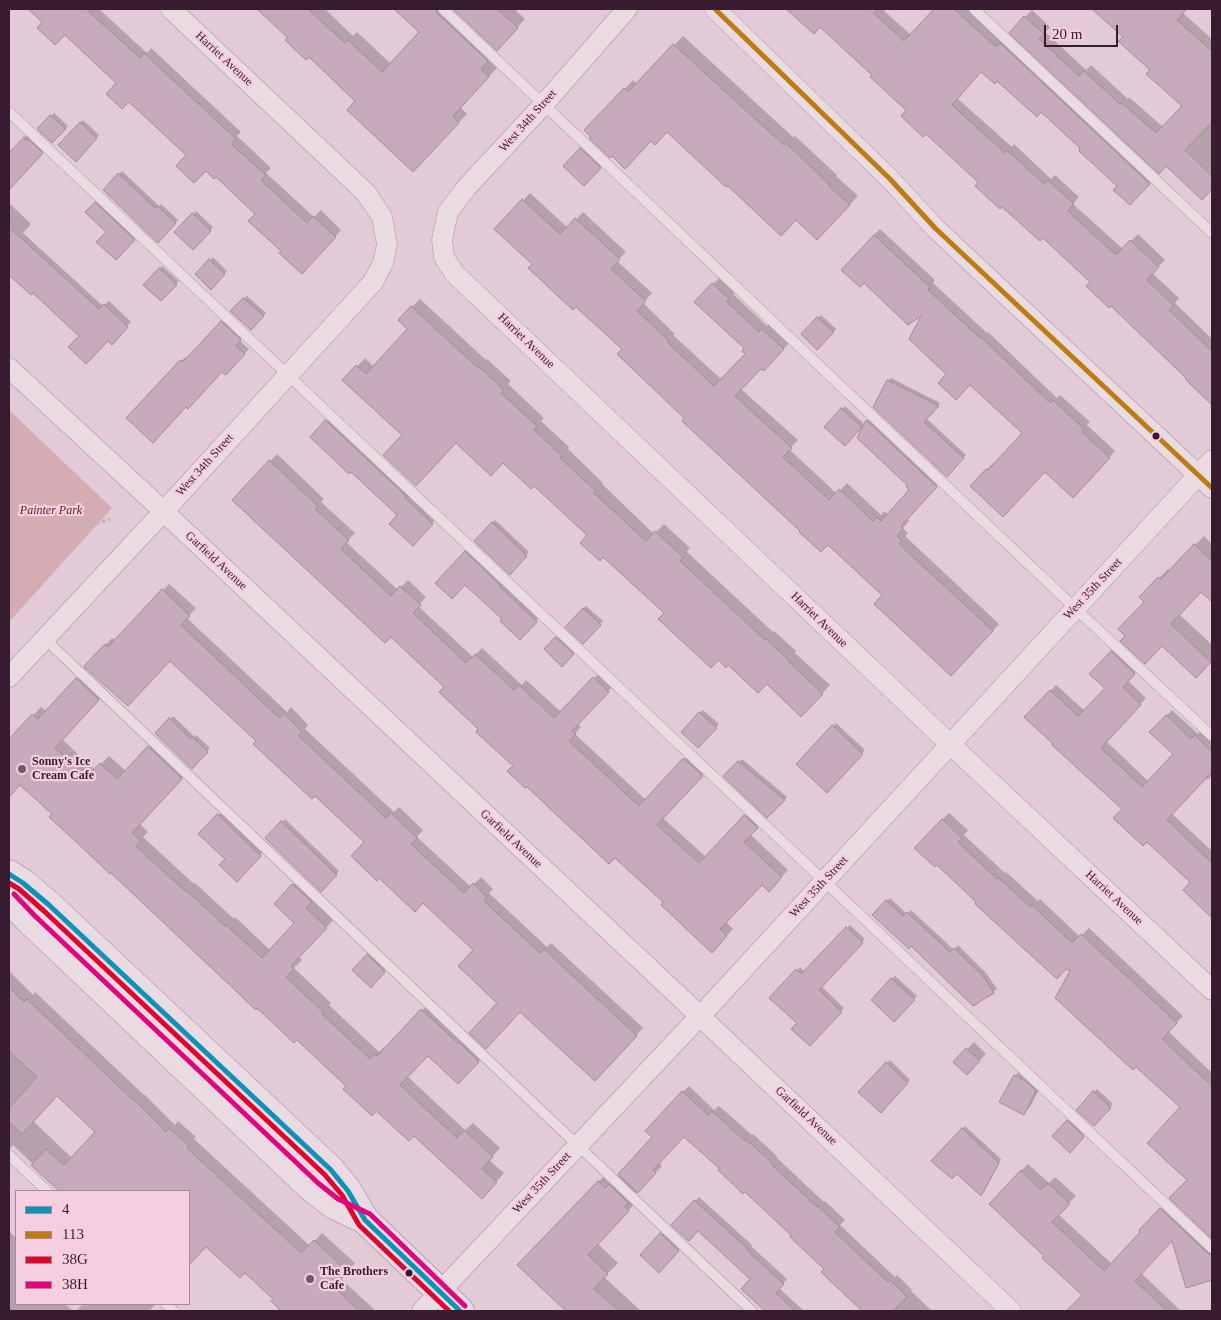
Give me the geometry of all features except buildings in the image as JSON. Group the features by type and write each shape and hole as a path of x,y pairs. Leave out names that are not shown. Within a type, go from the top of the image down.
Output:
{"main road":[{"path":"9,874 49,904 331,1170 348,1191 365,1220 431,1302 460,1311"},
{"path":"9,899 313,1189 334,1205 365,1220"}],"street":[{"name":"Harriet Avenue","path":"171,9 366,193 382,217 387,245"},
{"name":"West 34th Street","path":"442,240 448,212 462,194 627,9"},
{"path":"715,9 890,180 935,228 1205,482"},
{"name":"Harriet Avenue","path":"442,240 444,257 454,273 1212,990"},
{"name":"West 34th Street","path":"9,677 373,282 383,263 387,245"},
{"name":"Garfield Avenue","path":"9,368 164,511 1011,1311"},
{"name":"West 35th Street","path":"431,1302 700,1016 1076,609 1205,482 1212,460"}],"lane":[{"path":"443,9 1212,736"},
{"path":"974,9 1212,233"},
{"path":"9,112 1212,1248"},
{"path":"45,639 752,1311"},
{"path":"9,1155 46,1190"}],"path":[{"path":"9,504 88,524 110,519"},
{"path":"9,526 26,508"}],"green space":[{"name":"Painter Park","path":"9,410 112,508 9,622"}],"transit line":[{"name":"113","path":"715,9 890,179 935,228 1212,488"},
{"name":"4","path":"9,874 49,905 331,1170 348,1191 365,1220 460,1311"},
{"name":"38G","path":"9,883 19,889 44,911 325,1175 342,1195 359,1225 449,1311"},
{"name":"38H","path":"14,894 318,1183 338,1199 370,1214 465,1306"}],"place":[{"name":"Sonny's Ice Cream Cafe","path":"22,769"},
{"name":"The Brothers Cafe","path":"310,1279"}]}
